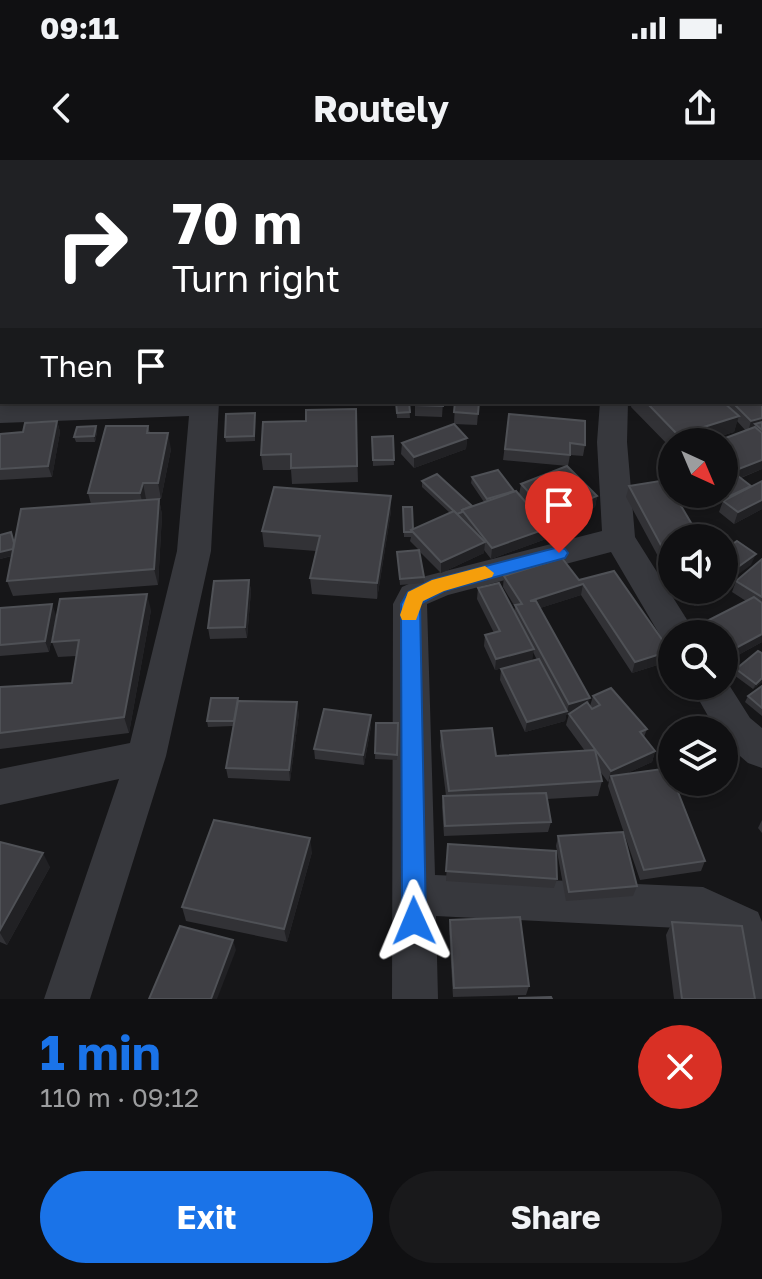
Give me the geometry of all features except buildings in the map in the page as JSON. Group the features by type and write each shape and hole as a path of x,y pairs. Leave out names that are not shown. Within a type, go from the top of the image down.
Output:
{"street":[{"path":"614,404 612,442 619,538 669,620"},
{"path":"0,414 205,405 194,551 146,756 67,999"},
{"path":"415,999 409,619 414,596 438,585 619,538"},
{"path":"718,700 736,729 762,751"},
{"path":"0,787 146,756"},
{"path":"413,894 703,908 742,927 756,999"}],"slow traffic":[{"path":"409,615 414,596 438,585 485,573"}],"route":[{"path":"414,921 410,604 414,596 438,585 559,553"}]}
